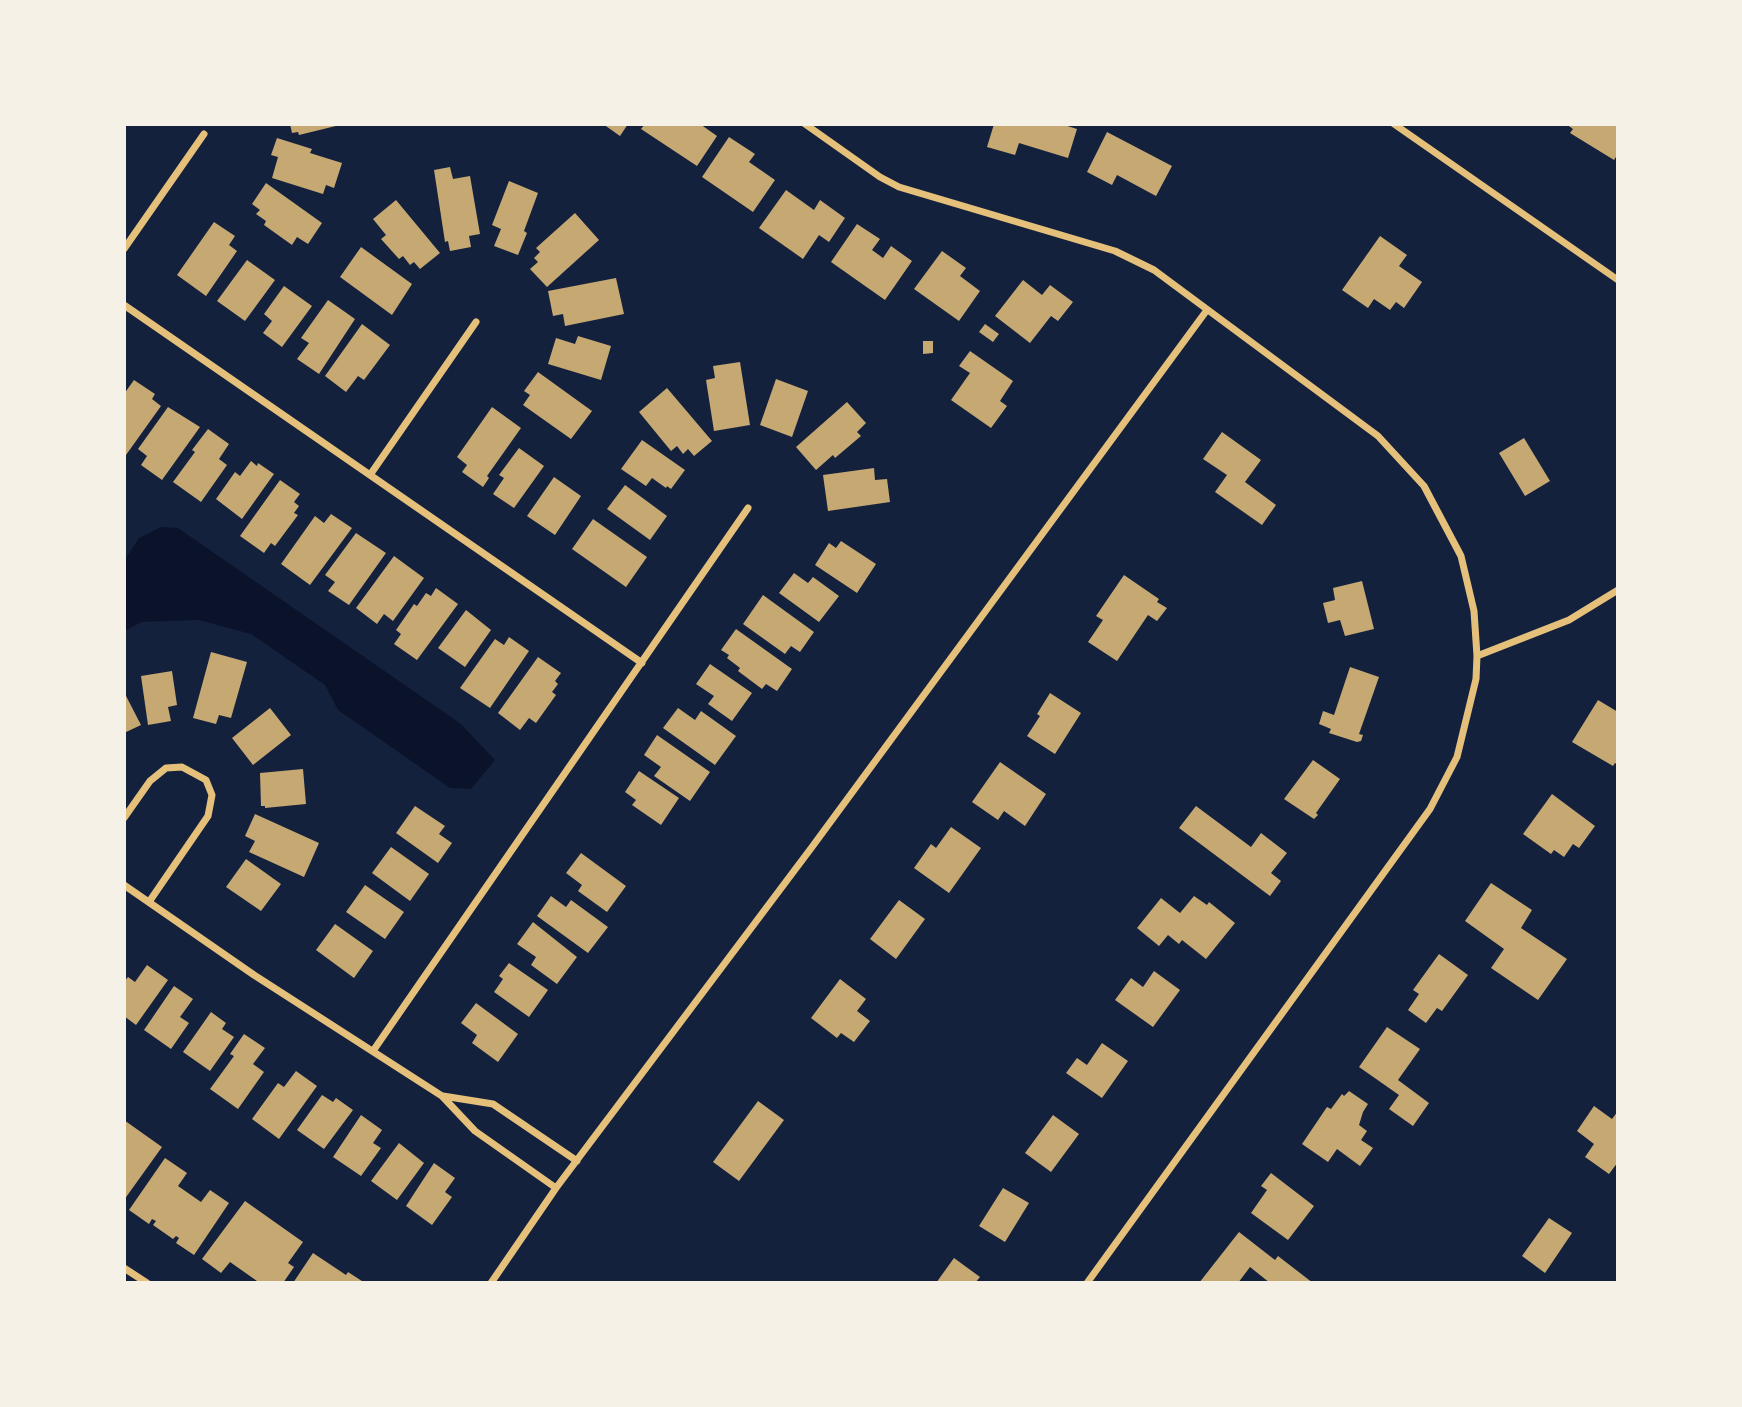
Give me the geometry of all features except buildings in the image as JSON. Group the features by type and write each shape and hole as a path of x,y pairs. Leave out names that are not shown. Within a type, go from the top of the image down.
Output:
{"street":[{"path":"805,124 880,177 899,187 1115,251 1154,270 1378,436 1424,486 1461,555 1474,611 1478,656 1476,679 1457,757 1430,809 1087,1283"},
{"path":"1394,124 1618,280"},
{"path":"124,249 204,134"},
{"path":"124,305 642,663"},
{"path":"491,1283 556,1188 813,847 1207,310"},
{"path":"370,475 476,322"},
{"path":"373,1051 748,509"},
{"path":"1478,656 1569,620 1618,590"},
{"path":"124,817 150,781 166,768 181,766 206,780 212,795 208,816 149,902"},
{"path":"124,884 254,975 442,1096 475,1131 556,1188"},
{"path":"442,1096 493,1104 577,1161"},
{"path":"124,1268 147,1283"}],"water":[{"path":"161,527 178,528 461,724 495,760 471,789 450,788 338,710 325,685 251,634 199,620 142,622 124,631 124,561 139,538"}]}
